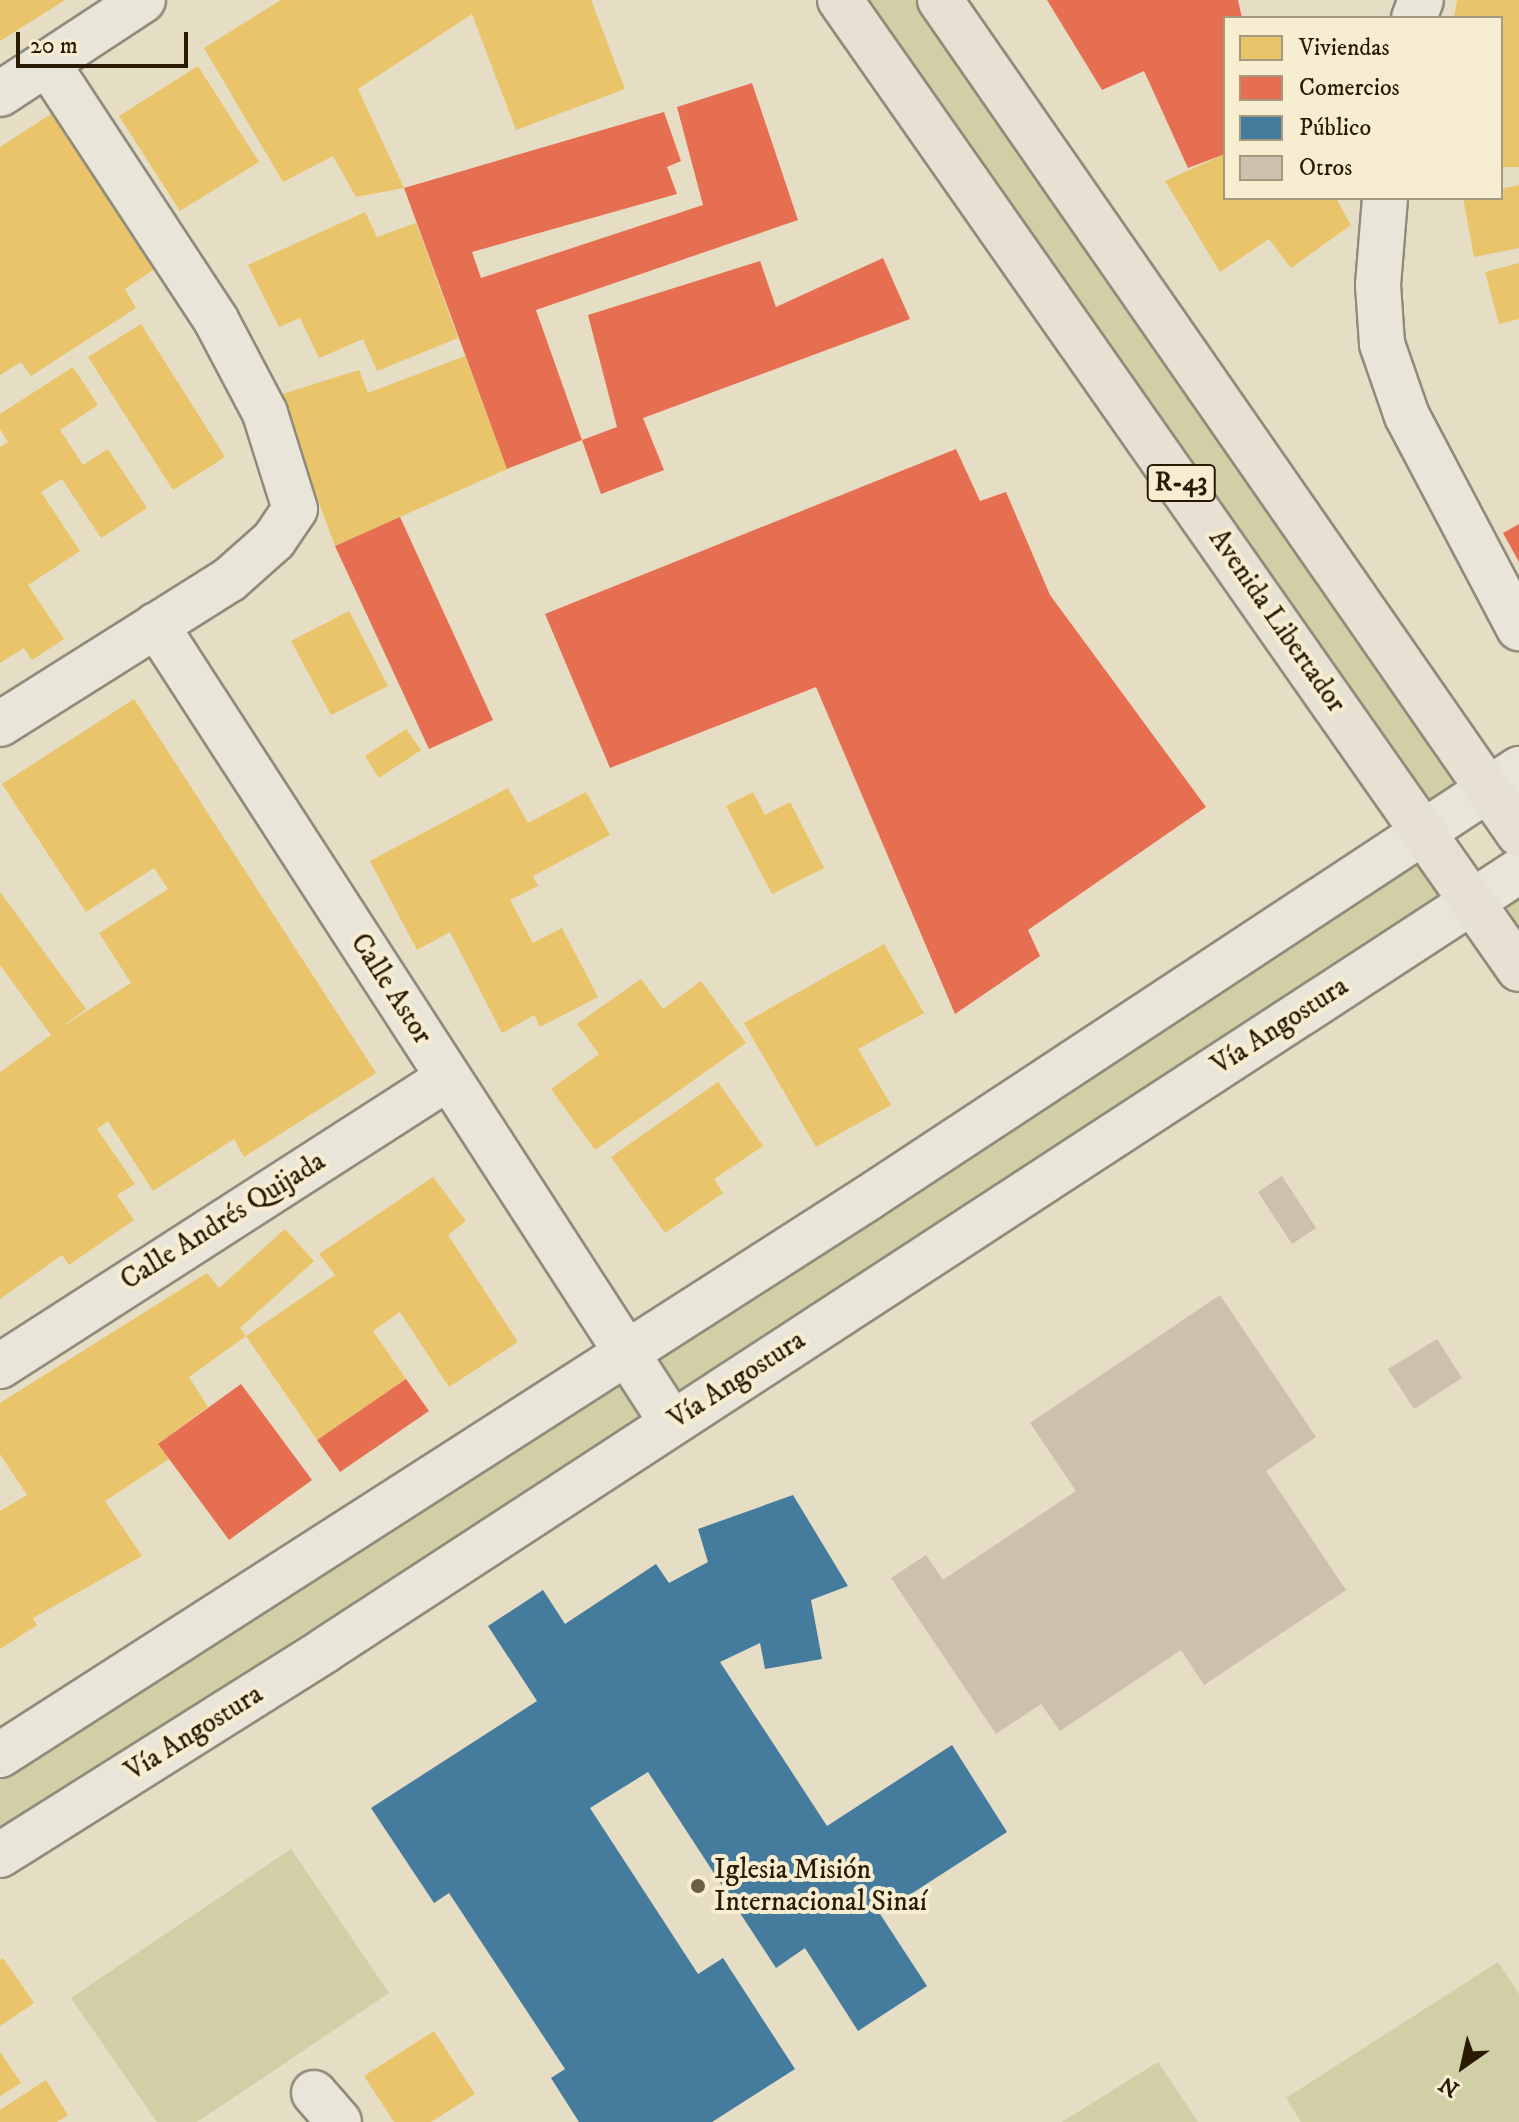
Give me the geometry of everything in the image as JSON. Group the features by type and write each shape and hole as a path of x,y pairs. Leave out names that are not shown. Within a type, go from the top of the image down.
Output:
{"main road":[{"name":"Avenida Libertador","path":"840,0 1519,969"},
{"name":"R-43","path":"940,0 1504,780 1519,834"}],"street":[{"path":"0,94 143,0"},
{"path":"0,724 229,580 274,540 295,509 265,413 216,320 47,63"},
{"path":"1385,200 1378,285 1382,344 1407,416 1519,628"},
{"name":"Calle Astor","path":"156,625 672,1423"},
{"path":"0,1755 626,1354 1504,780"},
{"name":"Vía Angostura","path":"0,1855 672,1423 1519,871"},
{"name":"Calle Andrés Quijada","path":"0,1366 448,1078"}],"green space":[{"path":"840,0 940,0 1488,789 1519,769 1519,834 1488,790 1424,831 1472,901 1519,871 1519,969 1472,902 0,1858 0,1755 1423,831"},
{"path":"291,1849 389,1993 197,2122 157,2122 71,1998"},
{"path":"1498,1962 1519,1994 1519,2122 1301,2122 1286,2098"},
{"path":"1158,2062 1198,2122 1062,2122"}],"building: Viviendas":[{"path":"0,0 65,0 0,41"},
{"path":"281,0 591,0 625,89 516,130 472,14 358,89 404,188 356,197 333,156 283,182 204,48"},
{"path":"1457,0 1519,0 1519,167 1503,167 1503,16 1454,16"},
{"path":"198,66 259,162 180,211 119,116"},
{"path":"54,112 156,268 125,289 136,308 31,376 21,362 0,375 0,147"},
{"path":"1223,155 1223,200 1337,200 1351,225 1291,268 1269,239 1220,272 1165,181"},
{"path":"1519,185 1519,248 1474,257 1463,200 1503,200 1503,189"},
{"path":"365,212 377,237 416,223 458,338 377,371 363,339 319,358 300,318 279,327 248,265"},
{"path":"1519,263 1519,319 1499,324 1485,272"},
{"path":"141,324 225,457 173,490 88,357"},
{"path":"465,356 507,469 335,546 279,395 359,370 368,393"},
{"path":"73,367 98,405 60,430 83,465 108,449 147,508 101,538 62,479 41,492 80,551 28,585 64,639 32,660 24,648 0,663 0,447 8,442 0,429 0,414"},
{"path":"349,611 388,686 331,715 291,641"},
{"path":"134,699 376,1073 244,1157 234,1139 153,1191 108,1121 97,1129 135,1184 117,1195 134,1220 69,1265 62,1255 0,1299 0,1072 51,1035 0,965 0,892 86,1009 57,1030 131,983 99,933 168,889 154,868 86,912 2,784"},
{"path":"406,729 421,750 379,778 365,756"},
{"path":"508,788 528,823 586,792 610,835 533,876 538,886 510,900 533,943 562,928 598,997 540,1027 534,1015 502,1033 450,932 417,950 370,861"},
{"path":"753,792 765,815 790,802 824,868 772,894 726,806"},
{"path":"884,944 924,1013 858,1049 891,1105 816,1147 744,1023"},
{"path":"641,979 663,1009 701,981 746,1043 595,1150 551,1089 599,1054 577,1024"},
{"path":"718,1082 763,1146 714,1179 723,1193 665,1233 611,1157"},
{"path":"433,1177 466,1221 448,1235 518,1342 449,1387 400,1312 373,1331 406,1379 317,1440 246,1336 335,1275 319,1254"},
{"path":"285,1229 314,1261 240,1328 246,1336 189,1377 208,1407 158,1444 169,1459 105,1501 142,1556 33,1618 37,1625 0,1649 0,1511 27,1495 0,1454 0,1403 207,1273 219,1288"},
{"path":"3,1958 34,2003 0,2026 0,1960"},
{"path":"434,2031 475,2094 431,2122 394,2122 364,2076"},
{"path":"0,2052 21,2083 0,2096"},
{"path":"46,2080 68,2115 57,2122 0,2122 0,2110"}],"building: Comercios":[{"path":"1047,0 1238,0 1242,16 1223,16 1223,155 1188,168 1144,71 1102,90"},
{"path":"752,83 798,220 536,310 582,440 507,469 404,188 664,112 681,161 667,167 677,194 472,252 481,278 703,205 677,107"},
{"path":"883,258 910,319 643,418 664,470 601,494 582,440 617,427 588,315 760,261 776,307"},
{"path":"956,449 980,501 1006,492 1050,595 1206,807 1028,930 1040,956 955,1014 816,687 610,768 545,614"},
{"path":"400,517 493,720 429,749 335,546"},
{"path":"1519,524 1519,562 1503,533"},
{"path":"406,1379 429,1411 340,1472 317,1440"},
{"path":"241,1384 312,1480 229,1540 158,1444"}],"building: Público":[{"path":"793,1495 848,1586 811,1600 822,1659 765,1669 760,1643 720,1662 827,1826 952,1745 1007,1832 880,1914 927,1986 858,2031 805,1948 776,1968 648,1772 590,1808 698,1974 723,1958 795,2069 712,2122 579,2122 551,2078 565,2069 449,1893 434,1903 371,1808 537,1701 488,1626 543,1590 565,1624 656,1564 669,1583 708,1562 698,1529"}],"building: Otros":[{"path":"1282,1176 1316,1228 1292,1244 1258,1192"},
{"path":"1220,1295 1316,1437 1266,1471 1346,1590 1204,1685 1181,1650 1060,1731 1041,1704 996,1734 891,1578 926,1555 943,1580 1076,1491 1030,1423"},
{"path":"1437,1339 1462,1378 1414,1409 1388,1369"}],"place":[{"name":"Iglesia Misión Internacional Sinaí","path":"698,1886"}]}
